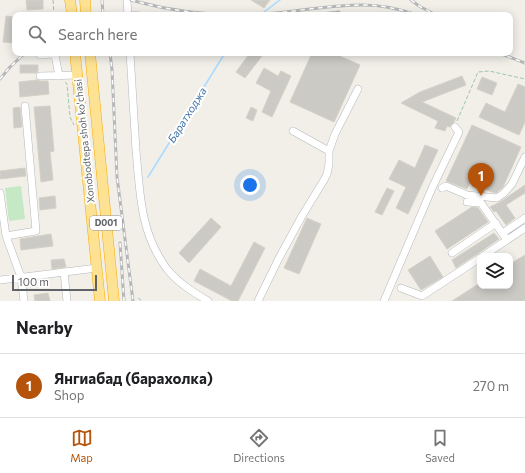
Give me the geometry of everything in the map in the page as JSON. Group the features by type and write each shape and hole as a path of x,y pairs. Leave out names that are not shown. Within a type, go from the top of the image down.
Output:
{"highway":[{"path":"70,0 72,12"},
{"path":"85,0 86,12"},
{"name":"Xonobodtepa shoh ko'chasi","path":"75,56 100,301"},
{"name":"Xonobodtepa shoh ko'chasi","path":"90,56 114,301"}],"street":[{"path":"127,0 128,12"},
{"path":"55,56 60,77"},
{"path":"130,56 141,205 146,228 156,251 168,270 180,282 208,301"},
{"path":"40,76 60,77 78,75"},
{"path":"258,301 282,252 327,174 329,150 335,134 358,89"},
{"path":"6,236 36,231 25,106"},
{"path":"384,301 433,186 459,132 454,126"},
{"path":"293,131 329,150"},
{"path":"442,188 446,186 467,195 496,198 504,193 512,184 525,157"},
{"path":"0,193 6,236 21,277 24,301"},
{"path":"468,202 481,203 507,240"},
{"path":"503,233 525,218"},
{"path":"452,253 496,223"},
{"path":"488,253 525,228"},
{"path":"401,288 422,296 477,260"},
{"path":"0,280 97,268"},
{"path":"64,272 67,301"}],"path":[{"path":"53,0 54,12"},
{"path":"454,126 478,72 489,71 525,79"},
{"path":"60,77 67,84 70,117 75,127"},
{"path":"138,298 142,301"}],"green space":[{"path":"21,186 25,219 9,221 5,188"}],"building":[{"path":"26,0 43,0 43,9 27,10"},
{"path":"251,0 270,0 264,8"},
{"path":"6,16 12,17 12,43 3,42"},
{"path":"248,56 262,56 245,78 236,72"},
{"path":"311,56 340,56 360,65 334,122 290,102"},
{"path":"20,65 38,65 38,71 36,73 20,73"},
{"path":"264,68 278,76 281,71 291,76 272,117 262,112 271,91 256,83"},
{"path":"462,76 466,85 422,102 456,118 450,127 447,126 445,131 435,128 438,121 401,103 420,92"},
{"path":"482,77 497,83 492,95 477,89"},
{"path":"37,80 48,81 49,94 20,97 19,82"},
{"path":"518,84 525,87 525,122 519,135 479,117 486,103 505,112"},
{"path":"50,106 54,151 50,152 53,180 41,182 34,107"},
{"path":"20,107 22,127 14,128 13,108"},
{"path":"251,107 257,110 253,121 246,118"},
{"path":"472,125 521,147 503,187 496,193 470,183 467,189 446,181"},
{"path":"425,145 438,150 408,214 396,208 406,187 389,179 399,160 415,168"},
{"path":"25,168 26,176 0,179 0,171"},
{"path":"525,185 525,193 506,205 515,218 506,225 496,211 494,212 490,207"},
{"path":"387,188 394,191 382,215 375,212"},
{"path":"55,196 56,208 40,210 39,198"},
{"path":"472,207 478,208 488,222 447,249 435,231"},
{"path":"211,218 221,227 189,263 179,253"},
{"path":"307,218 321,224 299,274 284,268"},
{"path":"494,233 499,239 456,268 452,260"},
{"path":"51,234 53,246 21,250 20,239"},
{"path":"254,242 265,248 238,301 232,301 194,281 200,269 231,286"},
{"path":"525,255 525,301 452,301 477,285 477,289 513,289 513,262"},
{"path":"430,256 443,277 421,290 408,270"},
{"path":"64,259 66,267 52,269 51,260"},
{"path":"48,293 50,301 35,301 34,295"}],"waterway":[{"name":"Баратходжа","path":"264,12 280,0"},
{"name":"Баратходжа","path":"148,177 223,56"}],"railway":[{"path":"102,0 103,12"},
{"path":"131,0 191,12"},
{"path":"411,0 430,12"},
{"path":"288,12 335,6 363,5 390,8 407,12"},
{"path":"0,79 22,56"},
{"path":"110,56 117,177 133,301"},
{"path":"507,56 525,63"},
{"path":"120,243 124,301"}],"place":[{"name":"Янгиабад (барахолка)","path":"481,196"}]}
